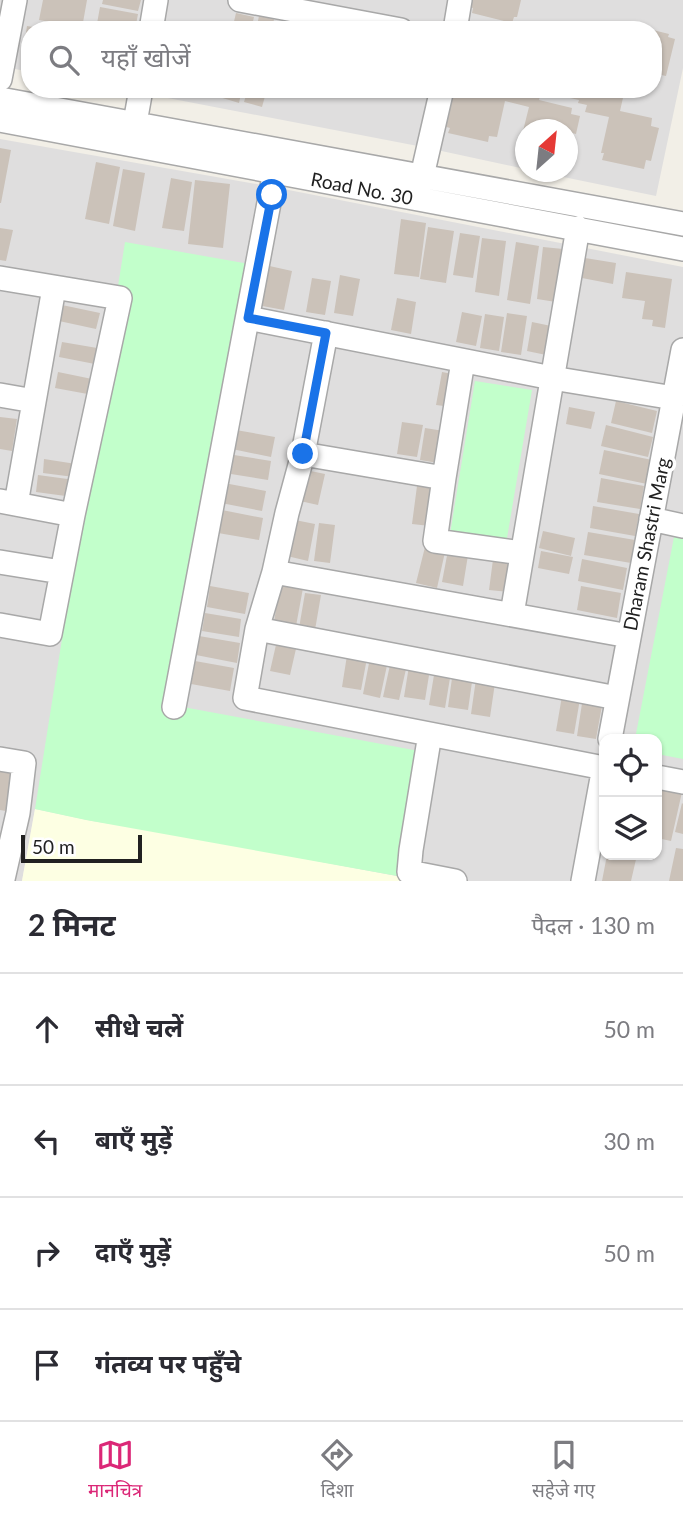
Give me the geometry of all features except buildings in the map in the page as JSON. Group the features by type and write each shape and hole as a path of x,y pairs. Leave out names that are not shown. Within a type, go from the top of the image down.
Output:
{"street":[{"path":"0,79 15,0"},
{"path":"152,21 156,0"},
{"path":"240,0 353,21"},
{"path":"456,21 460,0"},
{"path":"135,123 139,98"},
{"path":"422,176 440,98"},
{"name":"Road No. 30","path":"0,99 683,224"},
{"name":"Road No. 30","path":"0,120 683,249"},
{"path":"174,707 275,171"},
{"path":"512,614 578,228"},
{"path":"0,278 120,298 50,634 0,625"},
{"path":"54,288 34,401 8,503 73,515"},
{"path":"248,318 676,404"},
{"path":"326,333 303,454 257,629 245,698 599,767"},
{"name":"Dharam Shastri Marg","path":"611,734 651,519 673,463 676,404 683,350"},
{"path":"463,361 435,541 522,553"},
{"path":"0,396 34,401"},
{"path":"303,454 444,478"},
{"path":"651,519 683,526"},
{"path":"0,562 61,572"},
{"path":"274,572 629,636"},
{"path":"257,629 617,698"},
{"path":"430,734 409,872 455,881"},
{"path":"0,759 24,763 18,813 3,879 0,879"},
{"path":"662,778 683,782"},
{"path":"583,881 599,795"}],"shaded area":[{"path":"0,0 683,0 683,68 656,196 578,180 578,119 515,119 515,167 168,98 662,98 662,21 21,21 21,70 0,66"},
{"path":"0,139 268,186 683,267 683,881 423,881 35,809 22,881 0,881"},
{"path":"35,809 92,821 423,881 22,881"}],"green space":[{"path":"125,242 255,265 183,707 419,751 403,877 35,809"},
{"path":"475,381 532,390 506,544 450,534"},
{"path":"674,537 683,538 683,759 662,755 662,734 636,734"}],"route":[{"path":"272,195 248,318 326,333 303,454"}]}
